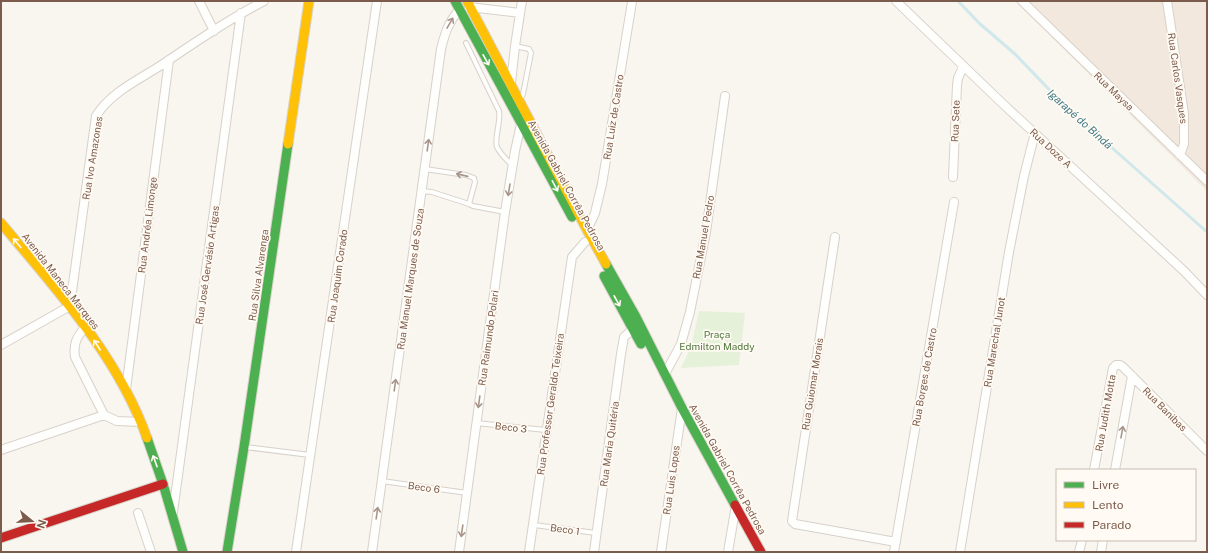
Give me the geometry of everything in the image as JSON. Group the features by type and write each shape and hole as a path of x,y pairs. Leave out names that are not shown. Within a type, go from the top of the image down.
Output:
{"street":[{"path":"198,1 214,31"},
{"name":"Rua Ivo Amazonas","path":"70,306 96,116 102,106 111,98 169,60 264,1"},
{"name":"Rua Silva Alvarenga","path":"227,552 244,447 309,1"},
{"name":"Rua Joaquim Corado","path":"296,552 377,1"},
{"name":"Avenida Gabriel Corrêa Pedrosa","path":"455,1 633,329 648,355 665,374"},
{"path":"511,85 522,1"},
{"name":"Rua Doze A","path":"896,1 963,67 1184,271 1207,295"},
{"name":"Rua Maysa","path":"1022,1 1207,181"},
{"name":"Rua Carlos Vasques","path":"1167,1 1184,114 1184,144 1180,155"},
{"name":"Rua Luiz de Castro","path":"587,230 595,213 602,184 632,2"},
{"path":"468,4 520,13"},
{"name":"Avenida Gabriel Corrêa Pedrosa","path":"468,4 587,230 636,317 682,408 761,552"},
{"name":"Rua Manuel Marques de Souza","path":"372,552 442,44 451,19 460,10"},
{"name":"Rua José Gervásio Artigas","path":"173,516 241,14"},
{"name":"Rua Andréa Limonge","path":"126,389 169,60"},
{"name":"Rua Sete","path":"953,177 956,85 963,67"},
{"name":"Rua Manuel Pedro","path":"665,374 681,344 690,312 706,232 725,96"},
{"name":"Rua Raimundo Polari","path":"459,552 505,212 512,166 521,124"},
{"name":"Rua Marechal Junot","path":"960,552 1009,252 1024,176 1035,133"},
{"name":"Rua Borges de Castro","path":"894,552 954,202"},
{"name":"Avenida Maneca Marques","path":"1,223 70,306 126,389 141,422 163,484 182,552"},
{"name":"Rua Guiomar Morais","path":"835,237 792,521 795,524 896,542"},
{"name":"Rua Professor Geraldo Teixeira","path":"529,552 572,257 585,242"},
{"path":"1,345 70,306"},
{"path":"85,327 76,339 74,348 75,357 104,415 117,421 141,422"},
{"name":"Rua Maria Quitéria","path":"594,552 624,337 633,329"},
{"name":"Rua Judith Motta","path":"1094,469 1112,368 1116,365 1123,367"},
{"name":"Rua Banibas","path":"1123,367 1207,451"},
{"name":"Rua Judith Motta","path":"1115,469 1132,376"},
{"name":"Rua Luis Lopes","path":"661,552 682,408"},
{"path":"1,450 104,415"},
{"path":"1,538 163,484"},
{"path":"728,552 736,505"},
{"path":"138,513 151,552"},
{"path":"1080,552 1082,541"},
{"path":"1100,552 1103,541"}],"lane":[{"path":"466,43 499,111 500,118 497,145 500,153 512,166"},
{"path":"515,46 528,49 531,54 524,94 519,102"},
{"path":"425,169 466,175 474,178 475,182 469,204"},
{"path":"422,191 432,192 473,206 505,212"},
{"name":"Beco 3","path":"476,423 546,430"},
{"path":"244,447 310,456"},
{"name":"Beco 6","path":"382,481 467,493"},
{"name":"Beco 1","path":"534,525 597,533"}],"shaded area":[{"path":"1015,1 1207,1 1207,191 1085,70"}],"green space":[{"name":"Praça Edmilton Maddy","path":"699,311 745,313 739,365 681,368 691,347"}],"waterway":[{"name":"Igarapé do Bindá","path":"958,1 979,23 1015,54 1066,107 1207,232"}],"traffic: fast":[{"path":"455,1 572,217"},
{"path":"227,552 244,447 288,144"},
{"path":"606,264 636,317 682,408 735,505"},
{"path":"604,276 641,344"},
{"path":"147,438 163,484 183,552"}],"traffic: slow":[{"path":"288,144 309,1"},
{"path":"467,1 606,264"},
{"path":"1,223 64,298 103,351 135,408 147,438"}],"traffic: jam":[{"path":"1,538 163,484"},
{"path":"735,505 761,552"}]}
